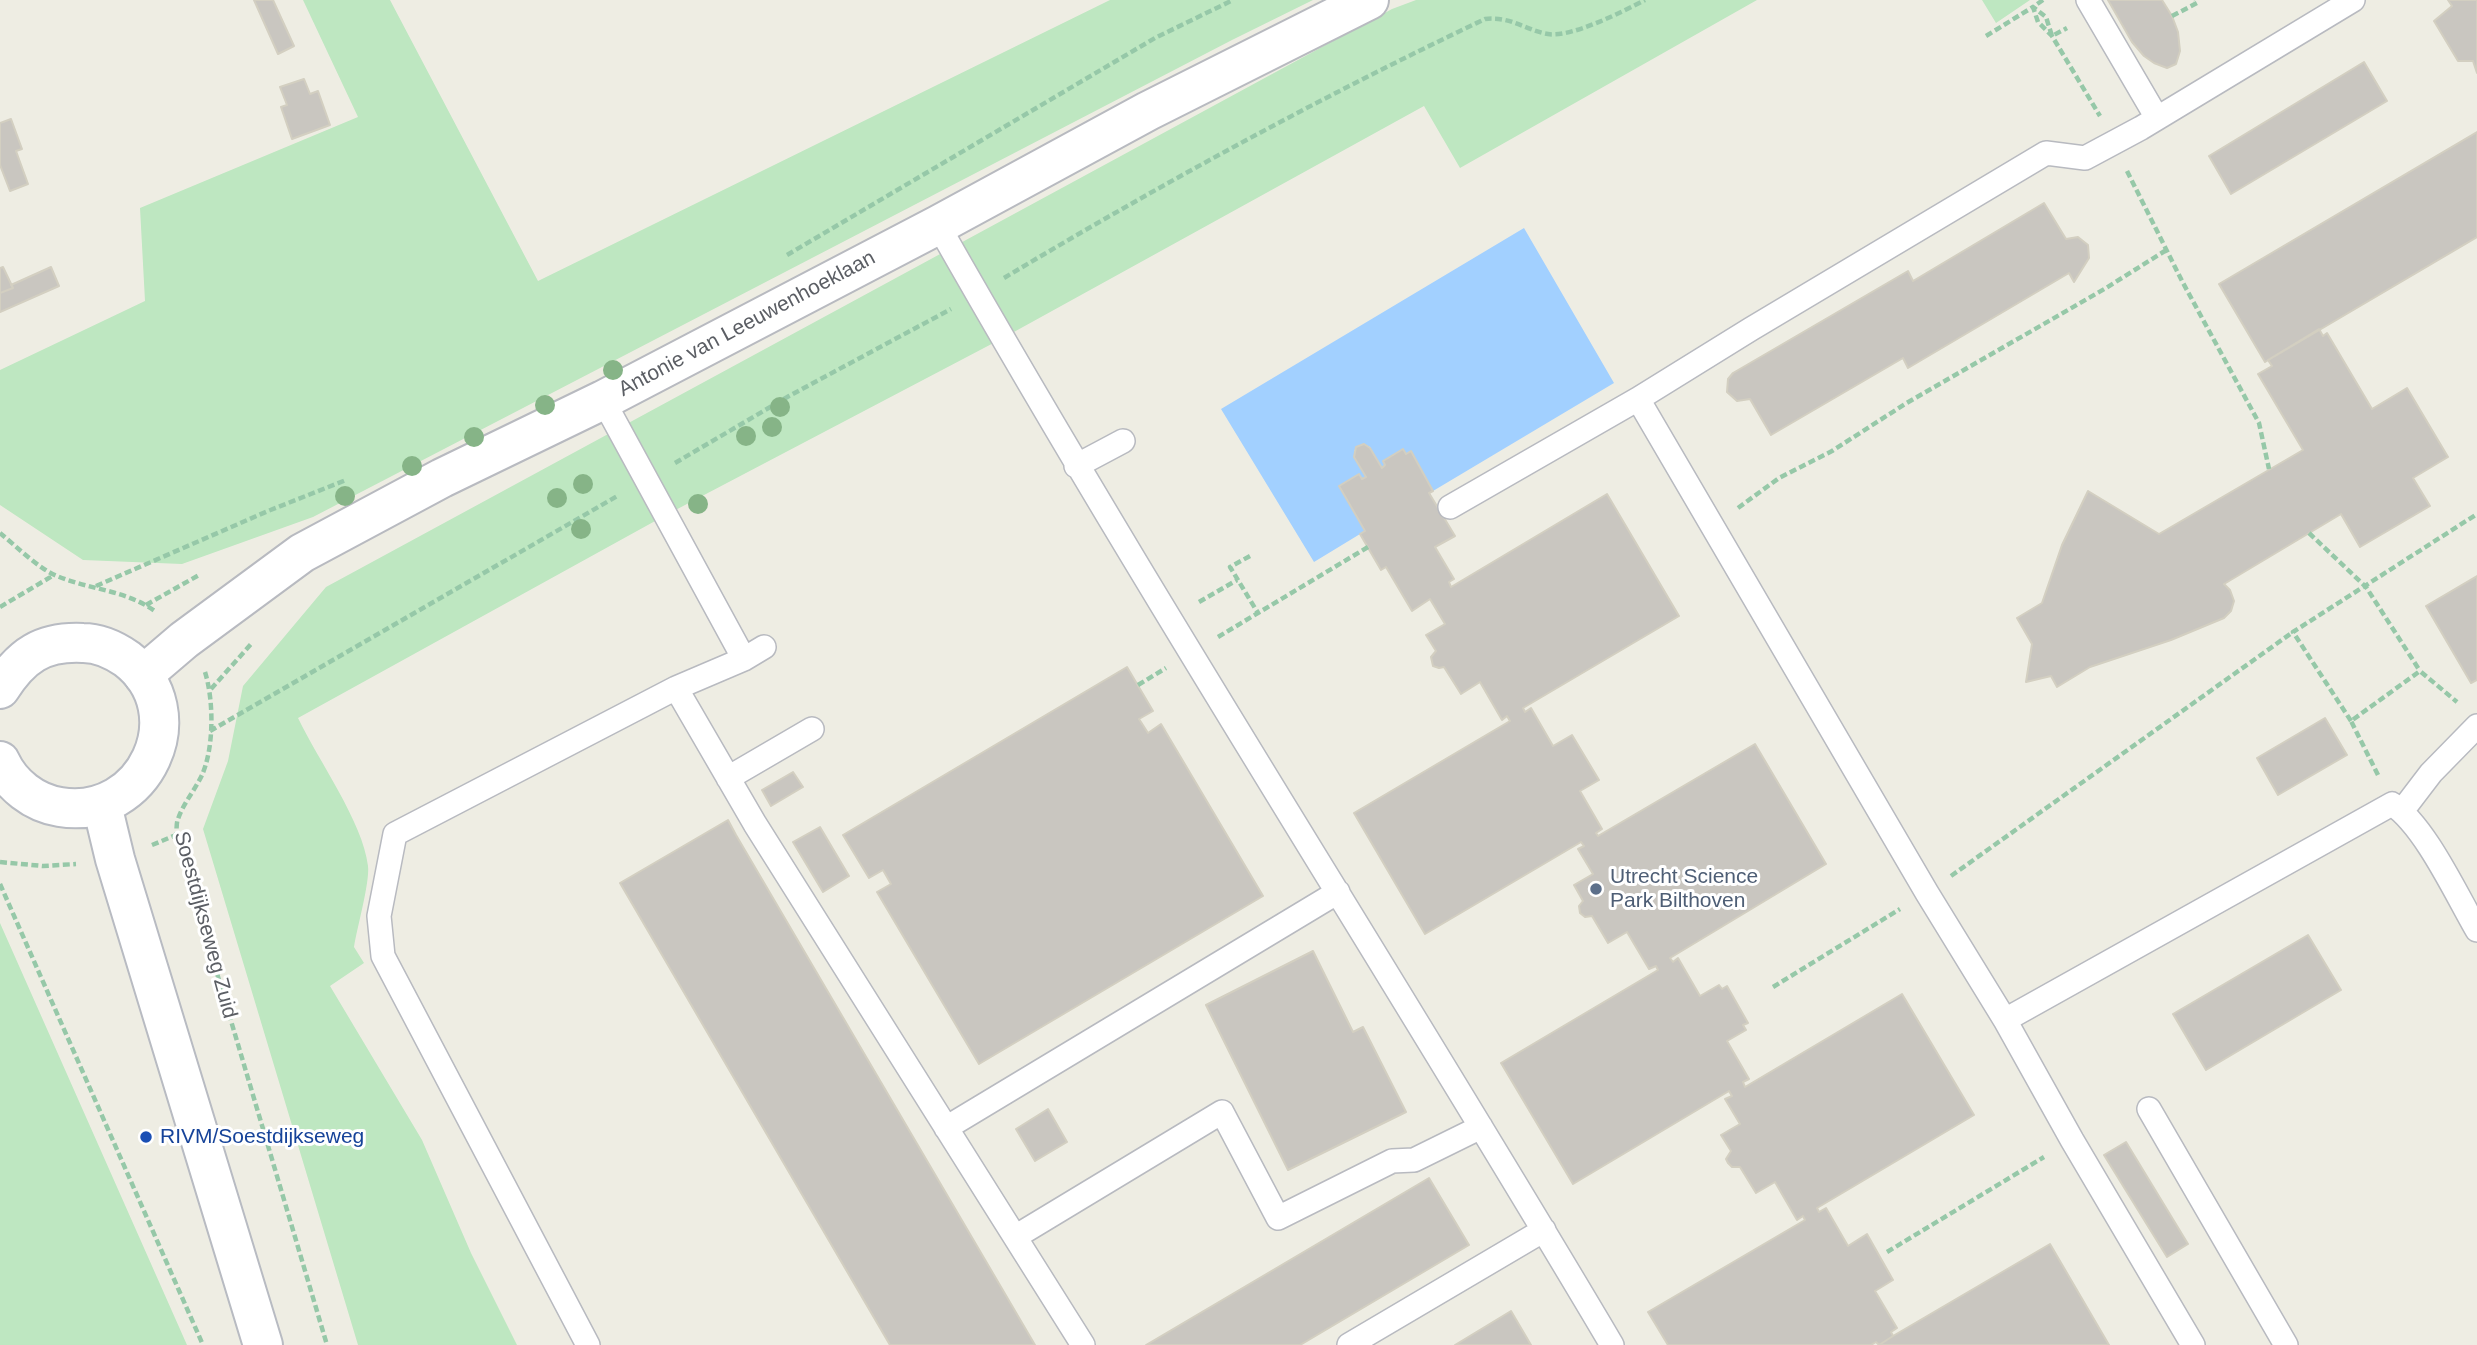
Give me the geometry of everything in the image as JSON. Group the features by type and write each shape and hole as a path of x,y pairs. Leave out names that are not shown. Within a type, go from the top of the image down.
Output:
{"street":[{"name":"Antonie van Leeuwenhoeklaan","path":"143,675 184,640 302,553 442,478 603,400 937,225 1148,110 1369,0"},
{"path":"0,761 5,772 23,792 47,805 75,810 102,806 126,793 145,773 156,748 160,721 153,694 143,675 118,652 92,643 63,642 37,651 5,669"},
{"path":"102,806 115,859 263,1345"}],"lane":[{"path":"2088,0 2157,118"},
{"path":"1450,507 1639,399 2046,153 2085,158 2157,118 2353,0"},
{"path":"937,225 1076,466 1612,1345"},
{"path":"1639,399 2193,1345"},
{"path":"588,1345 383,956 379,916 395,834 676,688 754,653 705,568 646,479 603,400"},
{"path":"1076,466 1123,441"},
{"path":"676,688 728,778 1083,1345"},
{"path":"2005,1020 2397,807 2477,726"},
{"path":"728,778 812,729"},
{"path":"2397,807 2419,829 2477,930"},
{"path":"946,1128 1338,892"},
{"path":"2149,1109 2286,1345"},
{"path":"1014,1237 1222,1112 1278,1218 1392,1161 1414,1160 1481,1127"},
{"path":"1349,1345 1544,1230"}],"path":[{"path":"781,259 1154,38 1233,0"},
{"path":"210,731 789,396 977,294 1123,207 1259,132 1485,19 1500,17 1550,35 1580,29 1645,0"},
{"path":"1986,36 2043,0"},
{"path":"2172,16 2197,3 2195,0"},
{"path":"2033,7 2038,22 2052,36"},
{"path":"2033,7 2046,17 2052,36 2114,143 2182,281 2259,424 2269,470"},
{"path":"1728,516 1779,478 1832,452 1905,404 2106,288 2168,249"},
{"path":"96,586 268,511 351,479"},
{"path":"1773,986 1927,893 2292,632 2475,515 2477,507"},
{"name":"Soestdijkseweg Zuid","path":"0,533 54,575 96,586 146,604 184,640 205,672 211,689 209,749 203,772 178,818 176,835 327,1345"},
{"path":"2309,533 2366,587 2420,671 2461,706"},
{"path":"1138,685 1367,547"},
{"path":"1250,556 1230,567 1258,614"},
{"path":"0,607 54,575"},
{"path":"1171,619 1237,580"},
{"path":"2292,632 2351,722 2397,807"},
{"path":"2351,722 2420,671"},
{"path":"0,884 203,1345"},
{"path":"1887,1252 2072,1140"}],"green space":[{"path":"303,0 390,0 538,281 1110,0 1313,0 313,517 182,564 83,560 0,505 0,370 145,301 140,208 358,117"},
{"path":"1416,0 1757,0 1460,168 1424,106 1003,338 666,515 298,718 358,830 368,866 354,947 364,963 330,986 422,1140 471,1253 517,1345 358,1345 203,829 228,761 243,686 326,587 1392,9"},
{"path":"1982,0 2030,0 1996,23"},
{"path":"0,923 187,1345 0,1345"}],"water":[{"path":"1524,228 1614,383 1433,491 1411,451 1406,454 1403,449 1383,461 1385,465 1382,468 1370,447 1364,444 1358,446 1354,453 1355,458 1366,477 1362,479 1359,475 1339,486 1365,531 1314,562 1221,409"}],"building":[{"path":"254,0 273,0 294,46 278,54"},
{"path":"2108,0 2162,0 2178,32 2180,51 2176,64 2167,68 2144,56 2132,42"},
{"path":"2448,0 2477,0 2477,73 2473,61 2458,61 2434,21 2452,6"},
{"path":"2364,62 2387,101 2231,194 2209,156"},
{"path":"304,79 310,94 318,91 330,125 292,139 281,107 287,105 280,87"},
{"path":"11,119 22,149 16,151 28,184 10,191 0,165 0,123"},
{"path":"2477,132 2477,237 2265,362 2219,284"},
{"path":"2044,203 2066,239 2078,237 2088,245 2089,258 2074,282 2069,273 1908,368 1903,358 1771,435 1750,399 1737,401 1727,392 1728,379 1733,373 1908,271 1913,281"},
{"path":"3,267 13,288 0,293 0,268"},
{"path":"51,267 59,286 0,312 0,293 13,288 11,285"},
{"path":"2319,329 2323,336 2327,333 2372,409 2407,388 2448,457 2413,478 2430,506 2360,547 2341,514 2224,584 2230,590 2234,601 2231,611 2224,618 2171,640 2090,667 2057,687 2051,676 2026,682 2032,644 2017,618 2042,603 2062,545 2088,491 2159,534 2303,450 2258,374 2272,366 2268,360"},
{"path":"1364,444 1370,448 1382,468 1385,465 1383,461 1403,449 1406,454 1411,451 1433,491 1429,493 1455,536 1435,547 1454,579 1449,582 1451,587 1607,494 1679,616 1523,708 1525,712 1531,708 1553,746 1572,735 1599,780 1580,791 1602,829 1596,833 1598,836 1755,744 1826,864 1670,958 1673,962 1678,958 1700,996 1719,985 1722,989 1727,986 1748,1023 1743,1025 1746,1030 1727,1041 1749,1079 1743,1082 1745,1087 1902,994 1974,1115 1817,1208 1819,1212 1826,1208 1848,1246 1867,1234 1893,1280 1875,1291 1897,1328 1891,1332 1893,1336 1879,1345 1876,1342 1871,1345 1668,1345 1648,1312 1805,1220 1803,1216 1797,1220 1775,1182 1756,1193 1740,1167 1732,1167 1728,1163 1726,1159 1731,1151 1721,1135 1740,1124 1725,1099 1732,1096 1729,1091 1573,1184 1501,1063 1658,970 1656,966 1649,969 1627,932 1608,943 1592,916 1585,917 1580,913 1579,906 1583,901 1574,885 1593,874 1578,849 1584,846 1581,842 1425,934 1354,813 1510,721 1507,716 1502,720 1480,682 1461,694 1444,667 1433,666 1431,657 1436,651 1426,635 1445,624 1430,599 1412,611 1386,567 1381,570 1360,534 1365,531 1339,486 1359,474 1362,479 1366,477 1354,457 1356,447"},
{"path":"2477,576 2477,680 2471,683 2426,606"},
{"path":"1127,667 1153,711 1139,719 1148,733 1161,724 1263,896 979,1064 877,892 891,884 883,870 869,878 843,835"},
{"path":"2325,718 2347,755 2278,795 2257,758"},
{"path":"793,772 803,787 771,806 762,790"},
{"path":"728,820 1035,1345 890,1345 620,883"},
{"path":"820,827 849,876 823,892 793,842"},
{"path":"2308,935 2341,990 2206,1070 2173,1014"},
{"path":"1313,951 1353,1032 1363,1027 1406,1112 1288,1170 1206,1005"},
{"path":"1048,1109 1067,1142 1035,1161 1016,1129"},
{"path":"2126,1142 2188,1244 2167,1257 2104,1155"},
{"path":"1429,1178 1469,1245 1300,1345 1146,1345"},
{"path":"2050,1244 2109,1345 1879,1345 1893,1336"},
{"path":"1511,1311 1531,1345 1455,1345"}],"place":[{"name":"Utrecht Science Park Bilthoven","path":"1596,889"},
{"name":"RIVM/Soestdijkseweg","path":"146,1137"}]}
